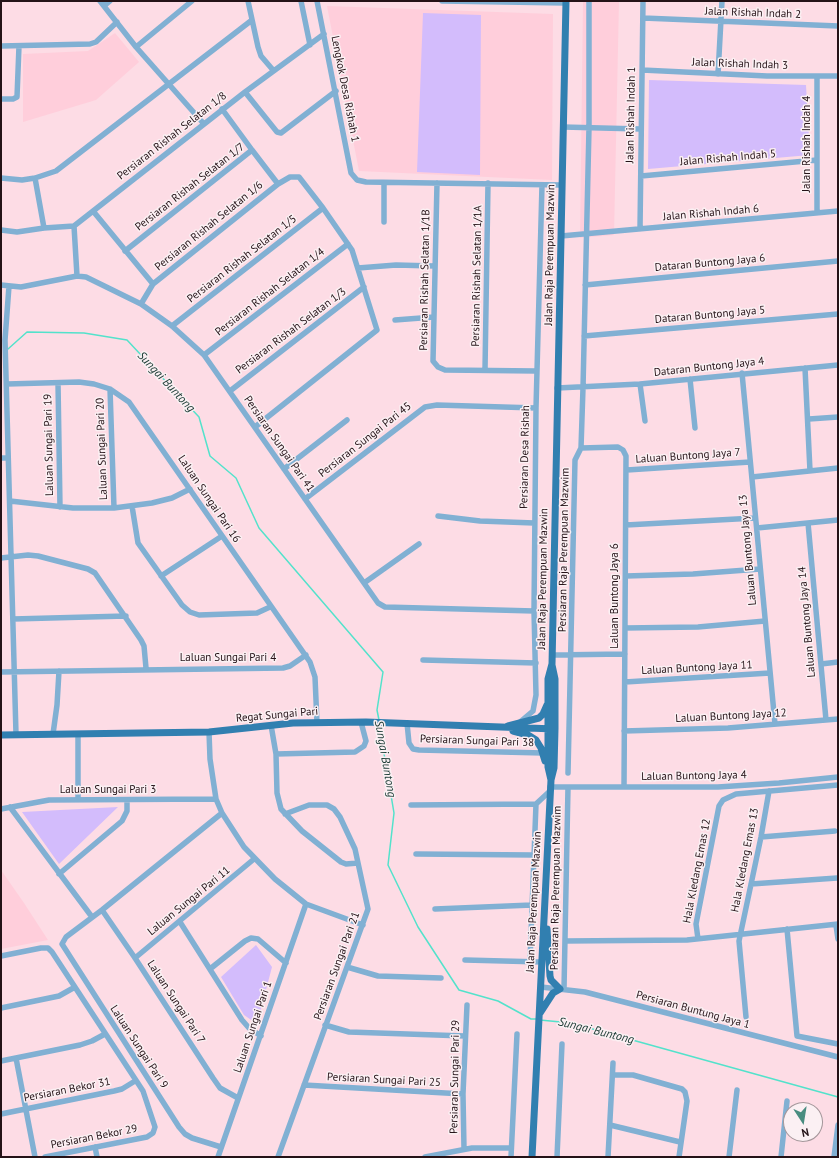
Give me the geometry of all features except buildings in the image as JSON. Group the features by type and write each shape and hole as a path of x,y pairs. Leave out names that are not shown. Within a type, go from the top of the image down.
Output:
{"main road":[{"name":"Jalan Raja Perempuan Mazwin","path":"532,1157 540,1025 550,786 548,772 552,729 548,697 548,679 552,664 566,2"},
{"path":"550,786 554,768 552,729 555,679 552,664"},
{"path":"504,728 520,722 539,718 546,709 548,697"},
{"name":"Regat Sungai Pari","path":"1,735 209,732 271,725 363,722 552,729"},
{"path":"504,728 536,740 543,753 548,772"},
{"path":"540,1014 553,993 562,989 551,980 550,976 549,950 544,915"}],"street":[{"path":"100,1 136,46 204,124"},
{"path":"104,6 110,1"},
{"path":"136,46 192,1"},
{"path":"248,1 261,56 273,70"},
{"path":"301,1 310,45"},
{"name":"Lengkok Desa Rishah 1","path":"317,1 351,173 357,180 384,183"},
{"path":"442,1 566,2"},
{"name":"Persiaran Raja Perempuan Mazwim","path":"568,773 572,655 575,460 581,448 589,128 589,1"},
{"name":"Jalan Rishah Indah 1","path":"640,229 640,129 643,1"},
{"path":"718,74 722,1"},
{"name":"Jalan Rishah Indah 2","path":"643,18 838,26"},
{"path":"1,178 22,180 35,178 56,171 252,20"},
{"path":"1,46 90,44 96,42 117,22"},
{"name":"Persiaran Rishah Selatan 1/8","path":"74,226 222,109 273,70 324,34"},
{"path":"1,99 13,99 18,97 19,46"},
{"name":"Jalan Rishah Indah 3","path":"642,70 718,74 838,76"},
{"name":"Jalan Rishah Indah 4","path":"817,76 817,213"},
{"path":"245,92 277,132 281,133 336,91"},
{"path":"222,109 252,150"},
{"path":"563,127 640,129"},
{"name":"Persiaran Rishah Selatan 1/7","path":"125,251 252,150 278,184"},
{"name":"Jalan Rishah Indah 5","path":"641,176 816,160"},
{"name":"Persiaran Rishah Selatan 1/6","path":"141,304 153,284 278,184 290,177 298,177 324,208"},
{"path":"35,178 44,228"},
{"path":"384,222 384,183 562,185"},
{"name":"Persiaran Rishah Selatan 1/1B","path":"437,183 433,361 438,367 446,370 485,370"},
{"name":"Persiaran Rishah Selatan 1/1A","path":"485,370 488,183"},
{"name":"Persiaran Desa Rishah","path":"520,722 531,714 534,708 536,663 534,611 534,523 536,371 542,185"},
{"path":"255,427 378,330 358,268 348,244 324,208"},
{"name":"Persiaran Rishah Selatan 1/5","path":"172,326 324,208"},
{"name":"Jalan Rishah Indah 6","path":"561,236 838,210"},
{"path":"93,211 153,284"},
{"path":"1,230 17,232 74,226 77,276"},
{"name":"Persiaran Rishah Selatan 1/4","path":"204,356 348,244"},
{"name":"Dataran Buntong Jaya 6","path":"585,285 838,261"},
{"path":"358,268 396,265 434,266"},
{"name":"Persiaran Sungai Pari 41","path":"1,285 32,286 77,276 86,277 96,280 141,304 172,326 204,356 230,390 364,583 378,602 384,607 534,611"},
{"path":"9,286 5,340 16,734"},
{"name":"Persiaran Rishah Selatan 1/3","path":"230,390 364,287"},
{"name":"Dataran Buntong Jaya 5","path":"584,336 838,314"},
{"path":"395,320 434,317"},
{"name":"Dataran Buntong Jaya 4","path":"558,388 640,384 742,373 838,365"},
{"path":"805,368 810,471"},
{"path":"485,370 536,371"},
{"name":"Laluan Buntong Jaya 13","path":"742,373 775,724"},
{"path":"690,379 695,428"},
{"name":"Laluan Sungai Pari 16","path":"7,384 79,382 110,389 129,402 140,414 270,607 306,655 314,670 317,723"},
{"name":"Laluan Sungai Pari 19","path":"58,383 60,507"},
{"path":"640,384 645,420"},
{"name":"Laluan Sungai Pari 20","path":"110,389 114,508"},
{"name":"Persiaran Sungai Pari 45","path":"305,499 425,407 437,405 536,408"},
{"path":"808,419 838,416"},
{"path":"284,469 347,420"},
{"name":"Laluan Buntong Jaya 6","path":"581,448 618,447 623,450 626,456 624,787"},
{"path":"1,458 8,458"},
{"name":"Laluan Buntong Jaya 7","path":"626,470 750,462"},
{"path":"752,477 838,468"},
{"path":"10,501 60,507 94,509 114,508 172,498 190,489"},
{"path":"132,506 138,543 160,576 182,605 190,612 199,614 257,613 270,607"},
{"path":"438,516 480,521 534,523"},
{"path":"626,525 755,518"},
{"path":"757,528 838,520"},
{"name":"Laluan Buntong Jaya 14","path":"808,523 826,720"},
{"path":"160,576 222,536"},
{"path":"364,583 419,544"},
{"path":"1,558 11,556 38,556 88,569 100,579 126,616 144,646 146,668"},
{"path":"626,576 694,574 760,569"},
{"path":"13,619 126,616"},
{"path":"625,628 698,627 765,621"},
{"path":"552,655 625,654"},
{"name":"Laluan Sungai Pari 4","path":"1,672 146,668 283,668 296,663 306,655"},
{"path":"423,660 536,663"},
{"path":"821,664 838,662"},
{"path":"52,734 57,705 58,671"},
{"name":"Laluan Buntong Jaya 11","path":"625,682 770,674"},
{"name":"Laluan Buntong Jaya 12","path":"624,730 775,724 838,719"},
{"path":"276,754 355,752 364,746 366,741 363,722"},
{"name":"Persiaran Sungai Pari 38","path":"407,723 409,743 413,749 543,753"},
{"path":"271,725 276,754 277,793 281,809 302,831 341,862 346,864 358,863"},
{"path":"209,732 210,759 216,799 222,813 244,847 254,859 306,904 363,925"},
{"path":"78,734 78,800"},
{"name":"Laluan Buntong Jaya 4","path":"550,786 718,787 838,777"},
{"path":"769,791 838,785"},
{"path":"530,961 536,804 550,786"},
{"name":"Persiaran Raja Perempuan Mazwim","path":"562,989 565,941 568,787"},
{"name":"Hala Kledang Emas 12","path":"698,939 696,924 720,806 727,797 736,794 769,791"},
{"name":"Hala Kledang Emas 13","path":"746,1017 739,949 740,934 761,837 769,791"},
{"name":"Laluan Sungai Pari 3","path":"1,809 38,801 216,799"},
{"path":"59,874 122,821 127,811 127,800"},
{"path":"411,805 536,804"},
{"name":"Persiaran Sungai Pari 21","path":"278,1157 368,909 358,863 350,837 334,809 327,805 309,805 285,814"},
{"path":"10,807 92,917 222,813"},
{"path":"761,837 835,831"},
{"path":"416,854 534,855"},
{"name":"Laluan Sungai Pari 11","path":"135,958 254,859"},
{"path":"751,884 837,878"},
{"name":"Laluan Sungai Pari 1","path":"218,1157 306,904"},
{"path":"435,909 532,905"},
{"name":"Laluan Sungai Pari 7","path":"102,910 220,1088 238,1098"},
{"name":"Laluan Sungai Pari 9","path":"92,917 66,937 62,944 63,948 179,1127 185,1134 192,1138 221,1148"},
{"path":"180,922 242,1020 249,1028 261,1036"},
{"path":"565,941 670,941 837,924 838,939"},
{"path":"787,929 797,1036 838,1044"},
{"path":"210,969 245,940 251,938 258,939 286,963"},
{"path":"1,956 48,948 75,987 134,1081"},
{"path":"466,960 542,962"},
{"path":"347,968 378,976 441,978"},
{"path":"1,1008 59,996 75,987"},
{"name":"Persiaran Buntung Jaya 1","path":"541,987 585,992 838,1057"},
{"name":"Persiaran Sungai Pari 29","path":"464,1149 462,1094 467,1005"},
{"path":"326,1026 349,1032 465,1036"},
{"path":"1,1061 80,1045 105,1034"},
{"path":"511,1157 517,1034"},
{"path":"558,1157 562,1044"},
{"path":"16,1058 35,1157"},
{"path":"608,1157 613,1063"},
{"path":"613,1075 633,1075 682,1089 685,1092 687,1101 679,1157"},
{"name":"Persiaran Bekor 31","path":"1,1114 114,1091 122,1089 134,1081"},
{"name":"Persiaran Bekor 29","path":"45,1157 147,1137 153,1133 155,1128 146,1098 134,1081"},
{"name":"Persiaran Sungai Pari 25","path":"304,1085 462,1094"},
{"path":"729,1157 737,1090"},
{"path":"780,1157 787,1101"},
{"path":"610,1125 680,1142"},
{"path":"834,1157 838,1125"},
{"path":"95,1147 97,1157"},
{"path":"425,1157 446,1155 464,1149 511,1148"}],"shaded area":[{"path":"583,1 619,1 614,235 580,238"},
{"path":"327,6 553,14 552,180 359,171"},
{"path":"423,13 481,15 480,175 417,172"},
{"path":"115,33 139,62 96,100 23,122 23,54 88,51"},
{"path":"649,80 806,85 810,155 648,169"},
{"path":"118,807 59,864 22,812"},
{"path":"1,870 24,903 48,940 1,949"},
{"path":"256,945 272,967 257,1024 244,1015 221,977"}],"waterway":[{"name":"Sungai Buntong","path":"8,349 27,332 84,333 127,340 199,417 210,456 236,478 259,528 383,672 377,710 379,720"},
{"name":"Sungai Buntong","path":"379,724 394,813 388,865 418,927 459,990 498,1001 531,1019 537,1019"},
{"name":"Sungai Buntong","path":"540,1020 571,1023 838,1097"}]}
